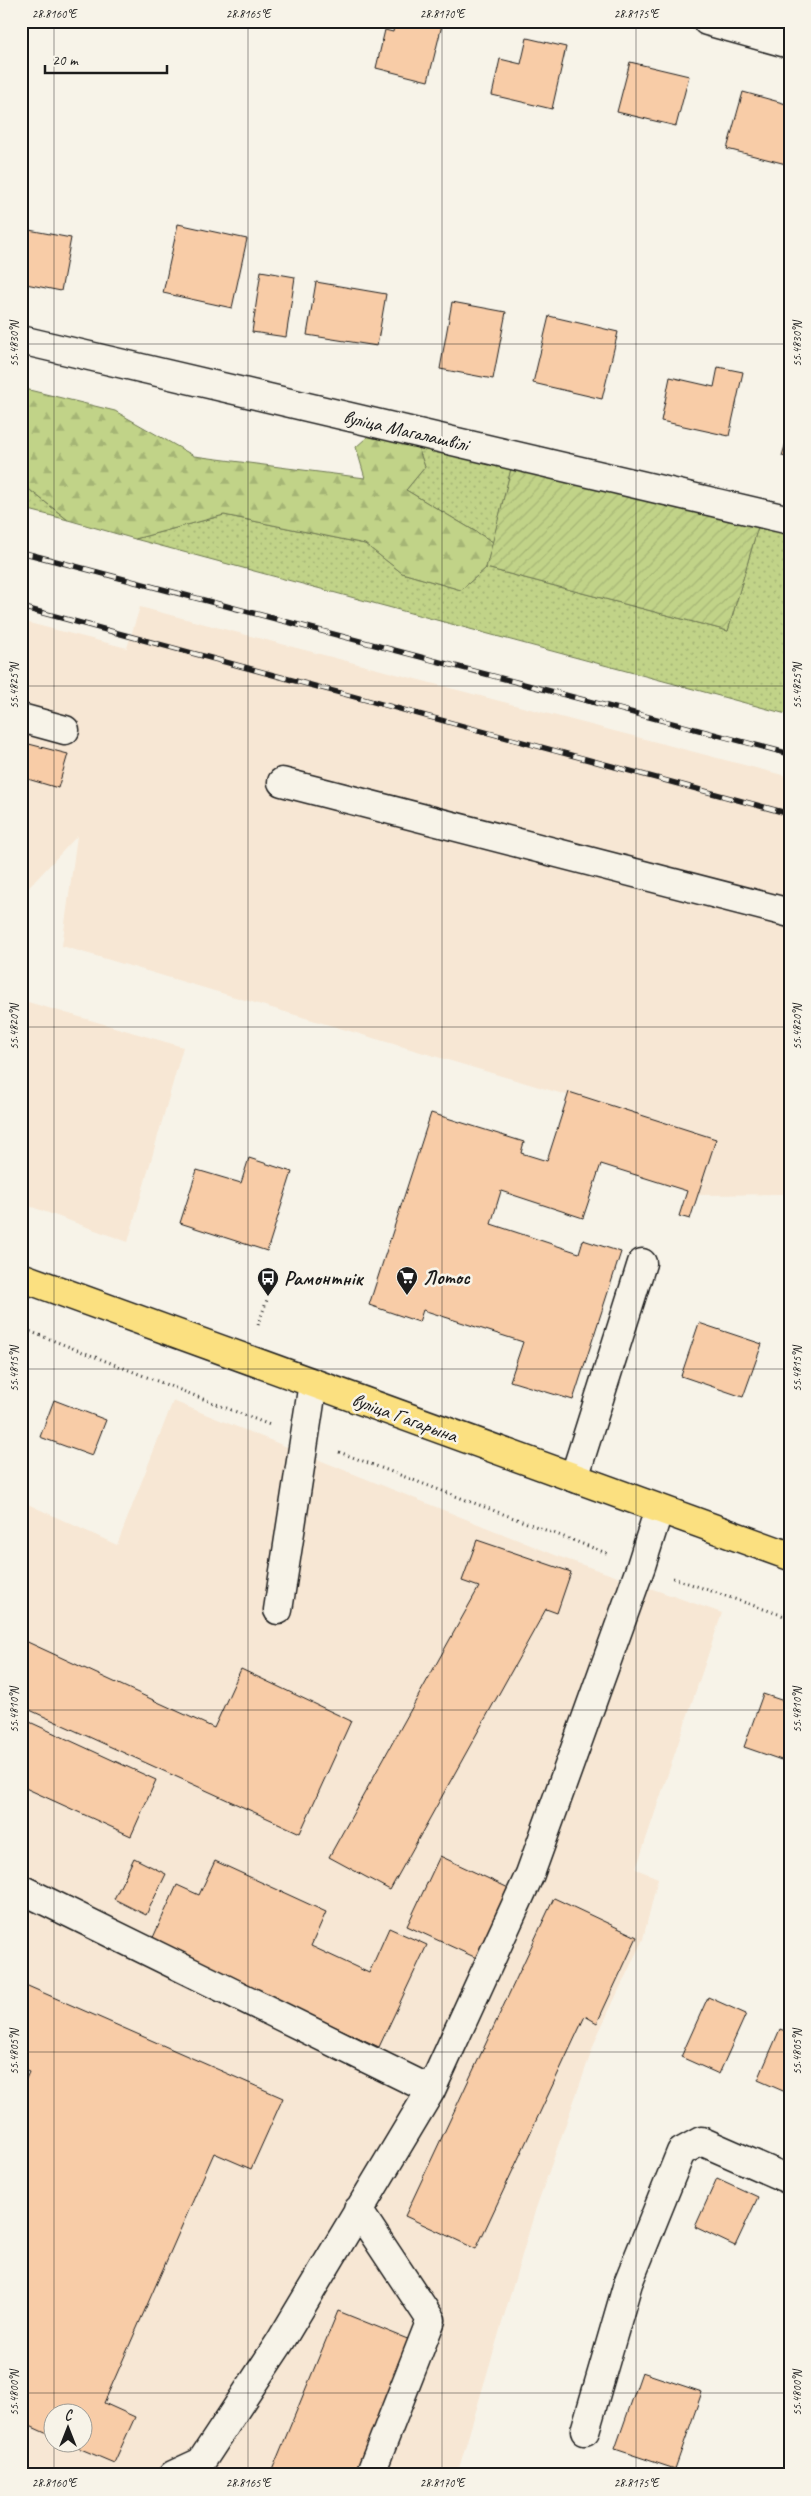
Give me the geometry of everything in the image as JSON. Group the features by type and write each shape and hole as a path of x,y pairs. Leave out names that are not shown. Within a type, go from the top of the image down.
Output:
{"main road":[{"name":"вуліца Гагарына","path":"21,1277 790,1556"}],"street":[{"path":"707,21 790,44"},
{"name":"вуліца Магалашвілі","path":"21,340 790,520"},
{"path":"21,718 65,730"},
{"path":"282,782 790,913"},
{"path":"574,1478 642,1263"},
{"path":"278,1610 313,1383"},
{"path":"173,2475 201,2462 280,2342 431,2090 530,1874 641,1566 659,1509"},
{"path":"21,1890 431,2090"},
{"path":"585,2431 628,2283 681,2152 701,2141 790,2180"},
{"path":"358,2210 431,2320 370,2475"}],"path":[{"path":"21,1328 304,1439 641,1566 790,1618"}],"shaded area":[{"path":"140,607 790,777 790,1194 698,1195 715,1139 62,946 77,836 21,896 21,621 127,648"},
{"path":"21,1000 183,1047 128,1242 21,1203"},
{"path":"173,1401 560,1557 722,1613 636,1869 658,1878 643,1939 597,2036 536,2208 457,2475 21,2475 21,1501 117,1545"}],"green space":[{"path":"21,388 115,411 194,456 365,478 356,447 374,431 416,442 425,467 406,490 493,542 486,568 461,590 402,573 365,544 224,515 135,539 68,520 21,483"},
{"path":"416,442 512,465 493,542 406,490 425,467"},
{"path":"512,465 759,523 728,631 486,568"},
{"path":"21,483 68,520 21,508"},
{"path":"224,515 365,544 402,573 461,590 486,568 728,631 759,523 790,532 790,715 135,539"}],"building":[{"path":"224,21 243,21 242,25"},
{"path":"395,21 443,21 428,81 376,68 385,30 393,32"},
{"path":"527,38 566,47 552,109 492,95 500,59 521,64"},
{"path":"630,62 689,76 676,126 617,112"},
{"path":"743,92 790,105 790,165 727,149"},
{"path":"178,224 247,239 232,308 163,293"},
{"path":"29,230 71,238 61,291 21,283 21,269"},
{"path":"261,271 295,277 286,337 252,332"},
{"path":"316,282 386,294 377,346 307,335"},
{"path":"452,302 506,312 493,379 440,369"},
{"path":"549,316 618,332 602,399 533,383"},
{"path":"718,367 743,372 729,436 661,421 670,377 714,387"},
{"path":"790,429 790,458 782,456"},
{"path":"21,742 68,754 58,788 21,777"},
{"path":"569,1092 716,1139 690,1219 679,1216 687,1191 601,1164 583,1218 501,1191 491,1224 579,1253 583,1240 621,1252 573,1400 510,1381 523,1342 423,1310 419,1322 369,1305 431,1113 524,1142 521,1153 547,1161"},
{"path":"249,1158 292,1172 267,1251 180,1223 197,1170 241,1183"},
{"path":"699,1323 762,1344 743,1397 681,1376"},
{"path":"54,1400 106,1420 92,1456 40,1437"},
{"path":"477,1540 571,1572 557,1613 546,1609 390,1890 329,1857 479,1587 462,1581"},
{"path":"21,1639 214,1728 241,1669 351,1721 300,1833 21,1706"},
{"path":"763,1694 790,1703 790,1763 744,1747"},
{"path":"21,1718 156,1780 131,1836 21,1786"},
{"path":"440,1856 515,1891 483,1961 407,1926"},
{"path":"134,1858 166,1874 146,1915 114,1899"},
{"path":"215,1861 326,1912 311,1946 369,1973 389,1928 427,1945 379,2047 151,1942 177,1885 199,1895"},
{"path":"554,1898 637,1937 597,2023 585,2016 476,2249 405,2216"},
{"path":"21,1983 283,2098 251,2169 214,2153 104,2403 135,2417 114,2463 92,2454 92,2404 42,2404 42,2431 21,2422 21,2090 29,2072 21,2068"},
{"path":"708,1997 746,2014 719,2074 681,2057"},
{"path":"780,2029 790,2033 790,2094 758,2080"},
{"path":"717,2178 758,2197 735,2246 695,2227"},
{"path":"338,2311 410,2340 354,2475 270,2475"},
{"path":"642,2372 702,2392 675,2469 615,2449"}],"railway":[{"path":"21,552 790,754"},
{"path":"21,607 790,814"}],"place":[{"name":"Лотос","path":"407,1296"},
{"name":"Рамонтнік","path":"268,1297"}]}
